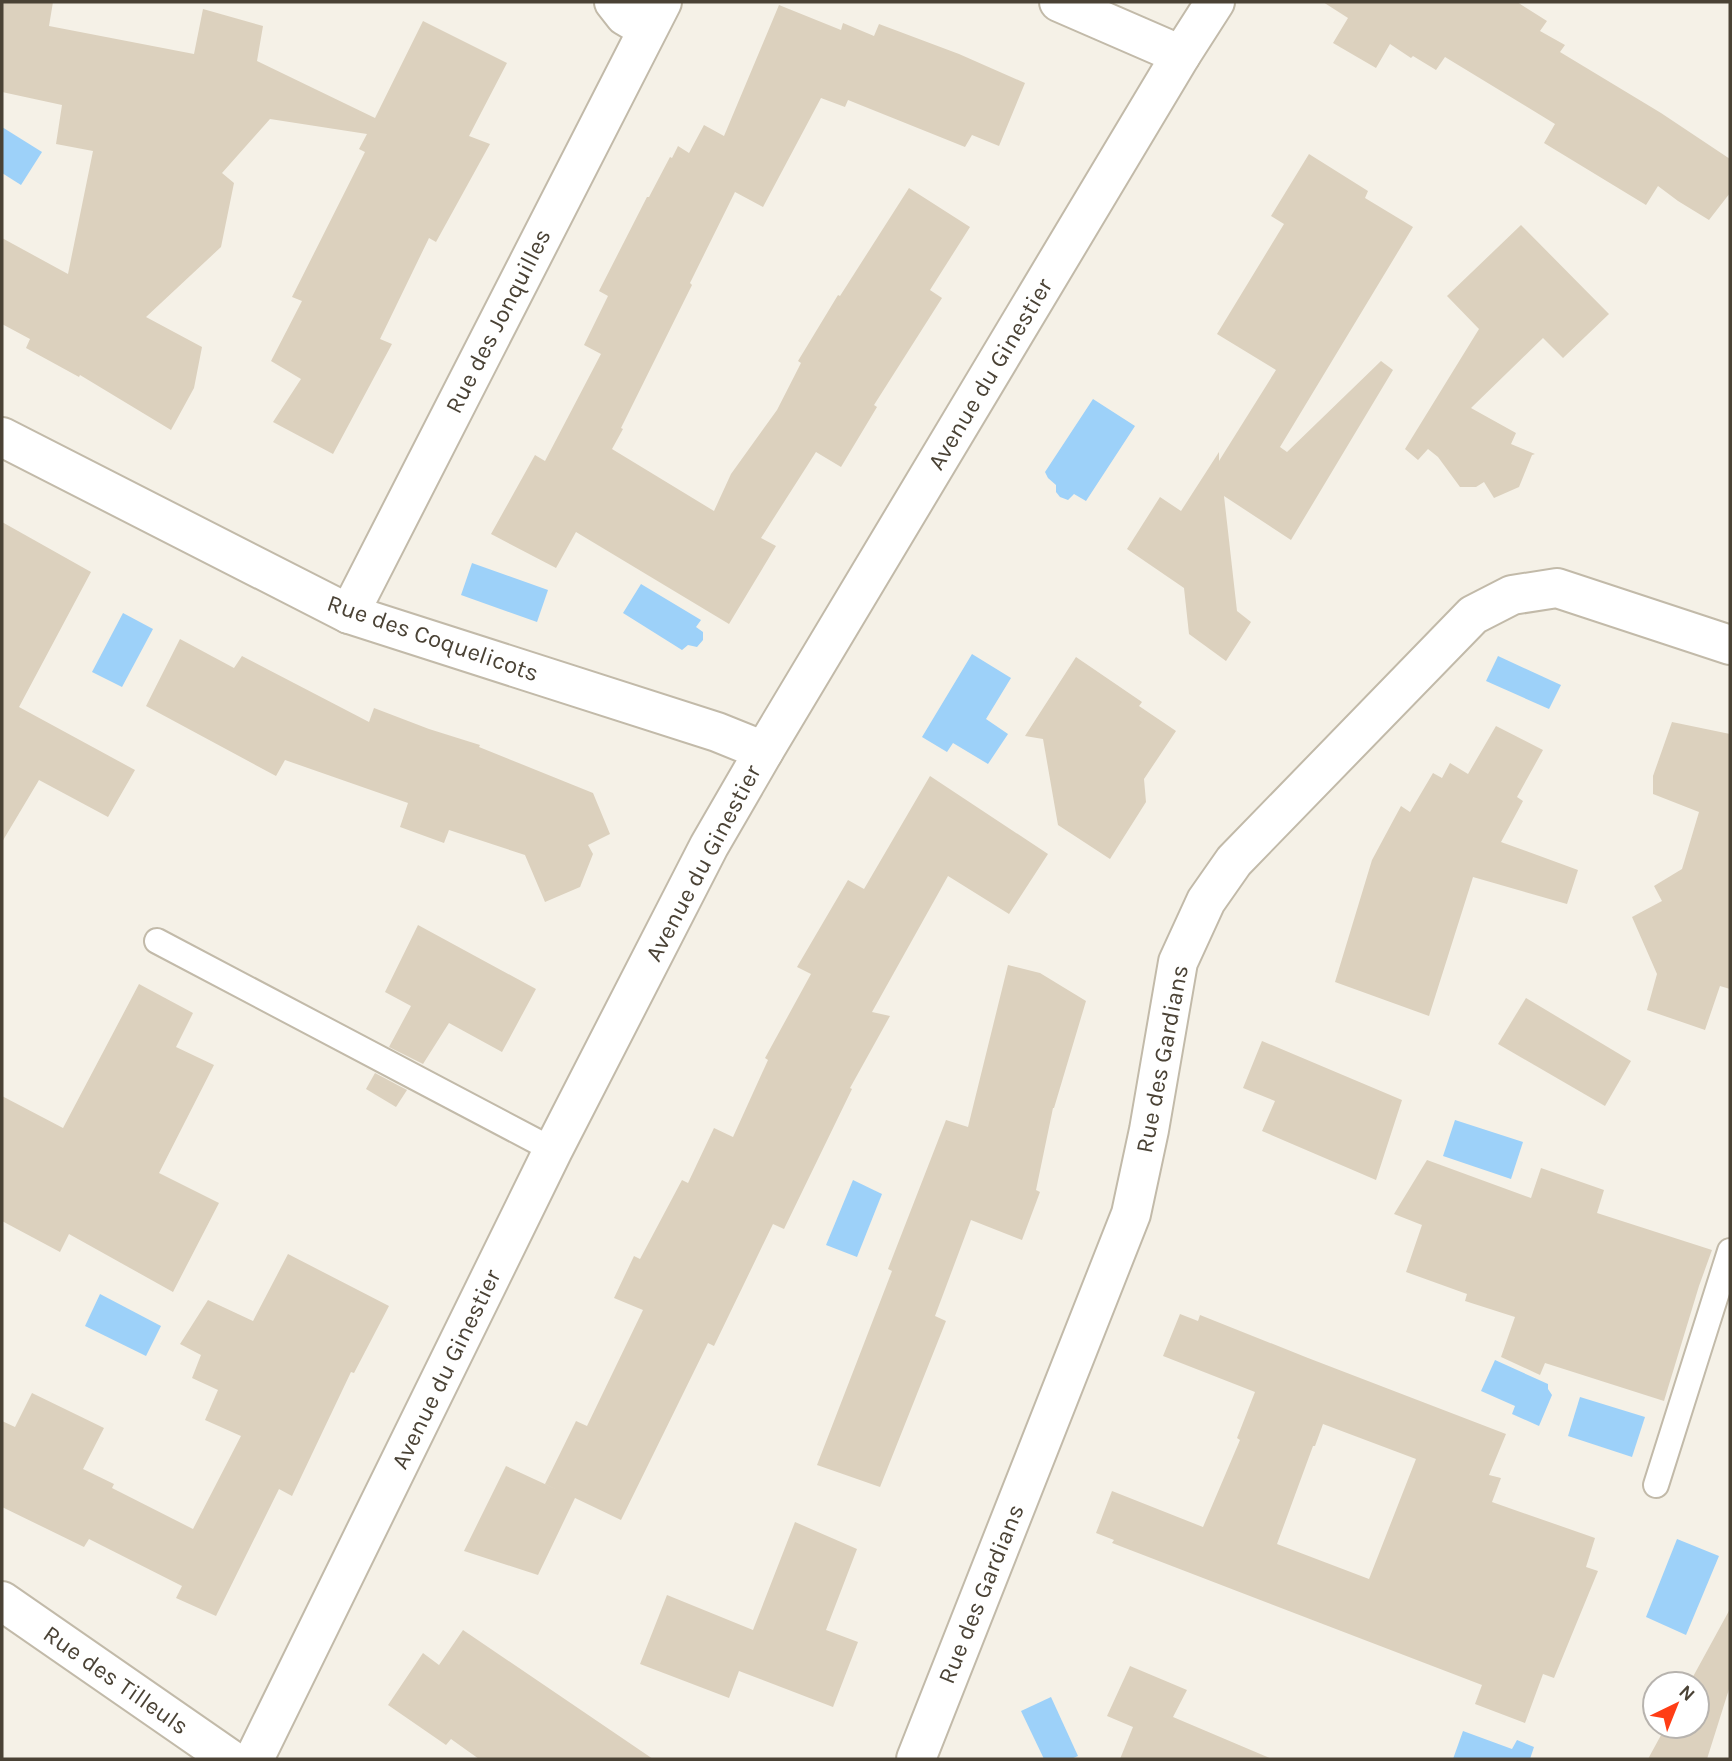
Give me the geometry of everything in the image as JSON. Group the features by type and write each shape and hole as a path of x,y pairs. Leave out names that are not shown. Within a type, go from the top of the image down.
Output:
{"street":[{"name":"Rue des Jonquilles","path":"349,614 654,15 625,16 614,2"},
{"path":"1059,2 1181,55"},
{"name":"Avenue du Ginestier","path":"254,1759 553,1150 709,846 1215,2"},
{"name":"Rue des Coquelicots","path":"2,436 349,614 717,732 764,751"},
{"name":"Rue des Gardians","path":"916,1759 1131,1214 1149,1130 1178,962 1206,901 1234,861 1473,615 1512,595 1557,587 1730,645"},
{"name":"Rue des Tilleuls","path":"2,1601 230,1759"}],"lane":[{"path":"158,941 553,1150"},
{"path":"1656,1485 1730,1251"}],"water":[{"path":"2,127 42,152 21,185 2,173"},
{"path":"1093,399 1135,426 1086,501 1074,494 1068,500 1060,497 1056,492 1056,485 1045,472"},
{"path":"472,563 548,590 537,622 461,595"},
{"path":"641,584 701,620 696,627 703,632 703,640 697,647 688,645 682,650 623,613"},
{"path":"123,613 153,629 122,687 92,672"},
{"path":"972,654 1011,678 986,719 1008,734 988,764 953,743 947,752 922,737"},
{"path":"1498,656 1561,685 1549,709 1486,681"},
{"path":"1455,1120 1523,1142 1511,1179 1443,1156"},
{"path":"853,1180 882,1194 857,1257 826,1245"},
{"path":"100,1294 161,1326 146,1356 85,1326"},
{"path":"1495,1360 1548,1384 1552,1395 1539,1426 1512,1414 1515,1406 1481,1391"},
{"path":"1580,1397 1645,1417 1632,1457 1568,1436"},
{"path":"1677,1539 1719,1556 1686,1635 1646,1617"},
{"path":"1051,1697 1078,1756 1071,1759 1044,1759 1021,1711"},
{"path":"1463,1731 1512,1749 1517,1740 1534,1747 1530,1759 1453,1759"}],"building":[{"path":"2,2 53,2 49,26 194,54 203,9 263,26 257,61 375,118 423,21 507,63 469,136 490,144 436,242 429,238 380,339 392,344 333,454 273,422 301,379 271,361 302,301 292,297 365,152 359,149 367,134 270,119 222,173 234,183 221,247 146,317 202,347 194,388 171,430 80,375 79,377 26,348 30,339 2,324 2,238 68,274 93,151 56,144 62,105 2,92"},
{"path":"1323,2 1517,2 1547,21 1540,31 1565,45 1560,52 1661,113 1730,159 1730,193 1709,220 1658,186 1646,205 1544,143 1555,124 1445,57 1436,70 1390,44 1376,68 1333,43 1348,18"},
{"path":"779,5 841,30 843,23 874,36 879,24 959,54 1025,83 999,146 972,135 965,147 848,100 845,107 821,98 763,207 735,192 612,449 714,511 731,474 777,410 801,363 798,361 909,188 970,227 930,290 942,298 874,405 877,407 841,467 816,452 761,538 776,546 729,624 576,532 556,568 491,534 535,455 545,461 601,354 584,345 608,296 599,291 647,197 678,146 689,153 704,125 724,136"},
{"path":"1309,154 1368,191 1365,198 1413,227 1280,447 1287,452 1381,361 1393,370 1291,540 1224,496 1237,611 1251,622 1226,661 1189,634 1184,588 1127,549 1160,497 1181,511 1219,452 1219,461 1276,370 1217,334 1284,224 1271,216"},
{"path":"1521,225 1609,314 1563,358 1543,338 1471,408 1516,433 1511,444 1535,454 1532,455 1519,487 1494,498 1484,482 1476,487 1460,487 1438,457 1428,449 1418,460 1405,449 1479,329 1447,296"},
{"path":"2,522 91,572 19,707 135,770 108,817 39,780 2,842"},
{"path":"180,639 234,668 242,656 369,722 374,708 480,745 479,747 593,793 610,834 588,845 593,854 580,887 545,902 525,855 449,830 444,843 400,827 408,803 285,760 276,776 146,706"},
{"path":"1076,657 1142,702 1139,706 1176,731 1144,779 1146,802 1110,859 1058,825 1043,739 1025,736"},
{"path":"1672,722 1730,734 1730,989 1720,986 1705,1030 1647,1010 1657,974 1632,917 1662,901 1654,886 1682,869 1699,812 1653,794 1653,776"},
{"path":"1496,726 1543,750 1517,797 1523,801 1501,842 1578,870 1567,904 1473,877 1429,1016 1335,982 1372,860 1401,806 1410,812 1433,773 1442,778 1450,763 1468,774"},
{"path":"930,776 1048,854 1009,914 948,876 872,1012 890,1016 850,1088 852,1089 784,1229 773,1224 714,1346 708,1343 621,1520 575,1498 538,1575 464,1551 506,1466 560,1491 545,1484 576,1421 587,1426 643,1310 614,1298 634,1256 640,1259 682,1180 688,1183 714,1128 733,1137 768,1060 765,1058 811,974 797,967 848,880 864,889"},
{"path":"418,925 536,989 502,1052 449,1023 423,1064 389,1047 411,1006 385,992"},
{"path":"1008,965 1040,973 1086,1001 1053,1108 1036,1190 1040,1192 1022,1240 971,1220 935,1316 946,1321 880,1487 817,1465 892,1271 888,1269 946,1120 968,1127"},
{"path":"139,984 193,1013 176,1047 214,1065 159,1173 219,1203 173,1292 69,1234 60,1252 2,1221 2,1096 63,1128"},
{"path":"1526,998 1631,1061 1605,1106 1498,1044"},
{"path":"1262,1041 1402,1100 1376,1180 1262,1131 1275,1101 1243,1088"},
{"path":"375,1073 407,1090 396,1107 366,1089"},
{"path":"1427,1160 1531,1198 1541,1168 1604,1190 1597,1213 1712,1250 1664,1401 1545,1363 1540,1375 1501,1357 1515,1317 1465,1301 1467,1294 1406,1272 1422,1225 1394,1214"},
{"path":"288,1254 389,1306 354,1373 351,1372 292,1496 279,1489 216,1616 176,1598 182,1586 89,1539 84,1547 2,1507 2,1421 15,1427 32,1393 104,1428 83,1469 114,1484 112,1488 193,1529 241,1436 205,1420 218,1390 192,1378 201,1355 180,1344 208,1300 253,1321"},
{"path":"1180,1314 1198,1321 1200,1315 1506,1434 1489,1475 1501,1478 1492,1502 1595,1538 1586,1567 1598,1571 1554,1678 1543,1674 1525,1723 1475,1704 1482,1685 1112,1543 1114,1540 1096,1533 1112,1491 1203,1527 1240,1440 1237,1438 1255,1392 1163,1356","holes":["1323,1424 1416,1459 1369,1579 1277,1544"]},
{"path":"795,1522 857,1549 826,1630 858,1642 833,1707 739,1671 729,1698 640,1664 667,1595 753,1630"},
{"path":"1730,1609 1730,1686 1707,1759 1648,1759 1658,1740 1711,1740 1711,1670 1697,1670"},
{"path":"463,1630 653,1759 479,1759 451,1739 446,1745 388,1705 423,1653 439,1665"},
{"path":"1130,1666 1187,1690 1173,1717 1272,1759 1120,1759 1133,1727 1107,1716"}]}
